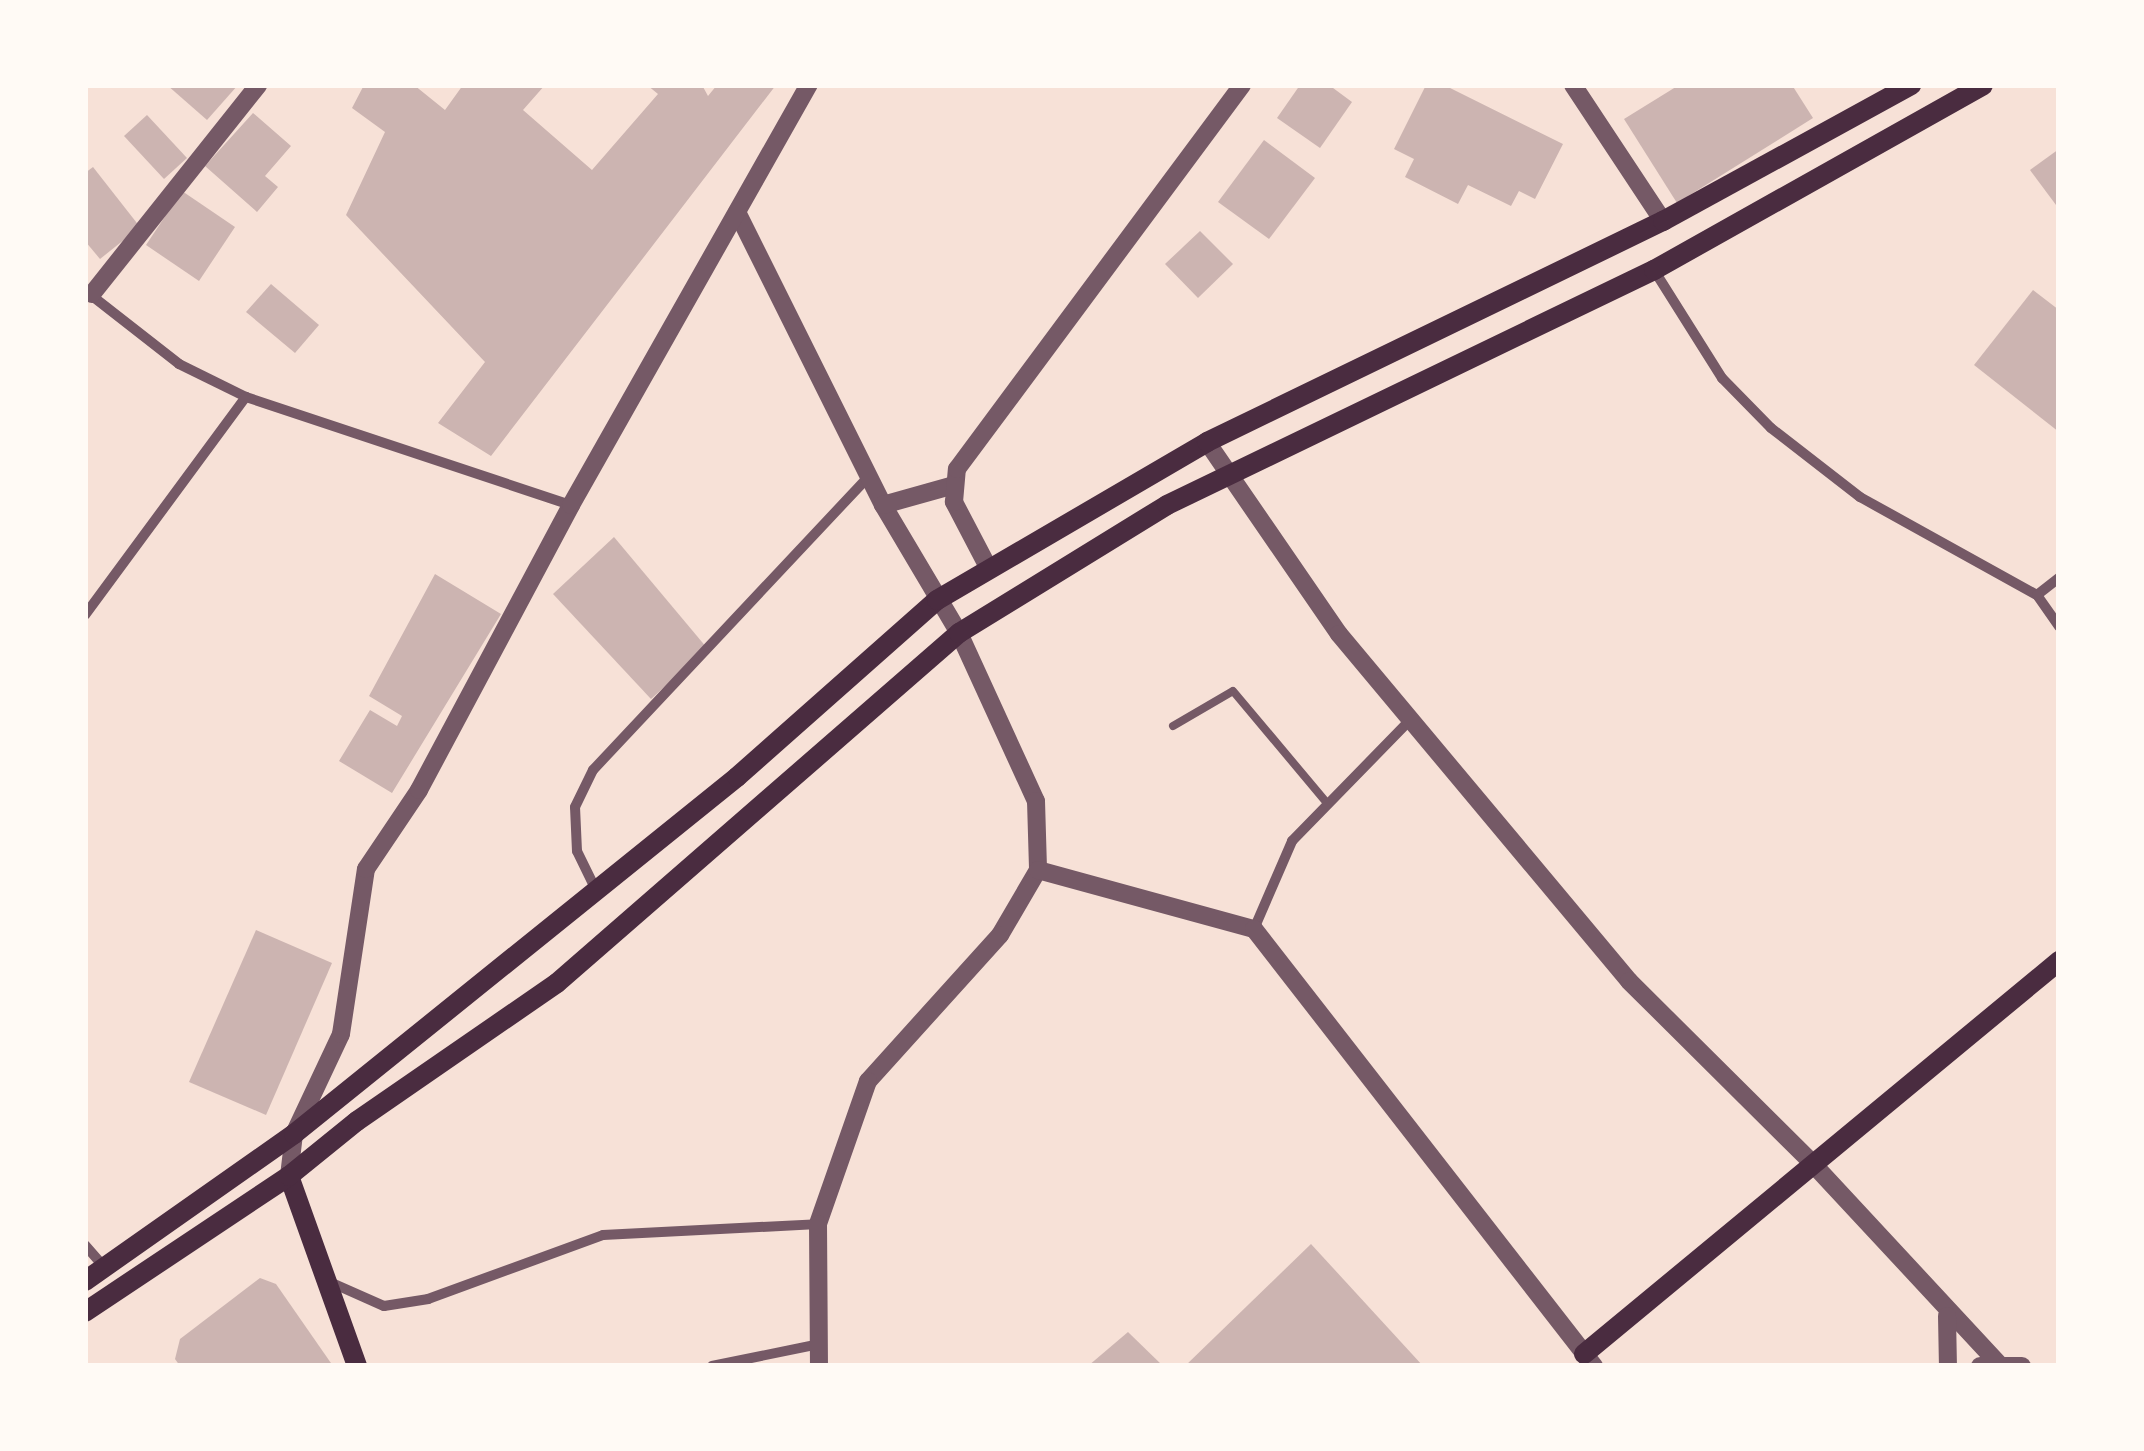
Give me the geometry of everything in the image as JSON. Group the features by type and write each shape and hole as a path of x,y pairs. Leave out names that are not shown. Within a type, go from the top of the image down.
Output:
{"main road":[{"path":"85,1281 294,1134 737,777 937,600 1207,442 1663,220 1911,85"},
{"path":"85,1312 289,1176 357,1121 557,983 959,633 1228,474 1654,270 1983,85"},
{"path":"1589,1360 1814,1165 2059,961"},
{"path":"289,1176 332,1283 357,1366"}],"street":[{"path":"258,85 88,292 179,364 246,397 571,505"},
{"path":"289,1176 294,1134 341,1034 366,869 419,790 571,505 809,85"},
{"path":"989,568 962,525 954,485 956,469 1242,85"},
{"path":"1573,85 1663,220"},
{"path":"737,212 883,505 959,633 1036,800 1038,870 1000,936 868,1081 818,1224 819,1366"},
{"path":"1654,270 1722,378 1771,428 1860,497 2037,595 2059,627"},
{"path":"85,615 246,397"},
{"path":"1207,442 1339,634 1629,982 1814,1165 1989,1364 2022,1366"},
{"path":"596,890 577,851 576,807 594,770 868,476"},
{"path":"883,505 954,485"},
{"path":"2037,595 2059,578"},
{"path":"1254,929 1292,841 1410,720"},
{"path":"1038,870 1254,929 1368,1068 1589,1360"},
{"path":"332,1283 384,1306 428,1299 602,1235 818,1224"},
{"path":"85,1245 104,1268"},
{"path":"1947,1316 1948,1366"},
{"path":"712,1366 819,1344"}],"lane":[{"path":"1173,726 1233,691 1326,802"}],"building":[{"path":"167,85 238,85 207,120"},
{"path":"364,85 414,85 445,110 463,85 545,85 523,110 592,170 658,94 647,85 702,85 708,96 717,85 776,85 491,456 438,423 485,362 346,215 385,132 352,108"},
{"path":"1300,85 1329,85 1352,102 1320,148 1277,118"},
{"path":"1426,85 1444,85 1563,144 1535,199 1519,191 1511,206 1468,185 1458,204 1405,177 1414,159 1394,149"},
{"path":"1679,85 1792,85 1813,118 1677,203 1624,119"},
{"path":"253,113 291,146 265,176 278,187 257,212 205,166"},
{"path":"147,115 187,158 164,179 124,136"},
{"path":"1264,140 1315,178 1269,239 1218,202"},
{"path":"2059,149 2059,209 2030,170"},
{"path":"93,167 140,227 100,259 85,241 85,173"},
{"path":"182,191 235,227 199,281 146,245"},
{"path":"1200,231 1233,264 1198,298 1165,264"},
{"path":"271,284 319,325 295,353 246,312"},
{"path":"2033,290 2059,310 2059,432 1974,365"},
{"path":"614,537 707,648 651,699 553,594"},
{"path":"435,574 501,614 392,793 339,761 370,710 397,726 402,716 369,696"},
{"path":"256,930 332,963 266,1115 189,1082"},
{"path":"1311,1244 1423,1366 1185,1366"},
{"path":"260,1278 276,1284 333,1366 180,1366 175,1359 180,1339"},
{"path":"1128,1332 1163,1366 1088,1366"}]}
